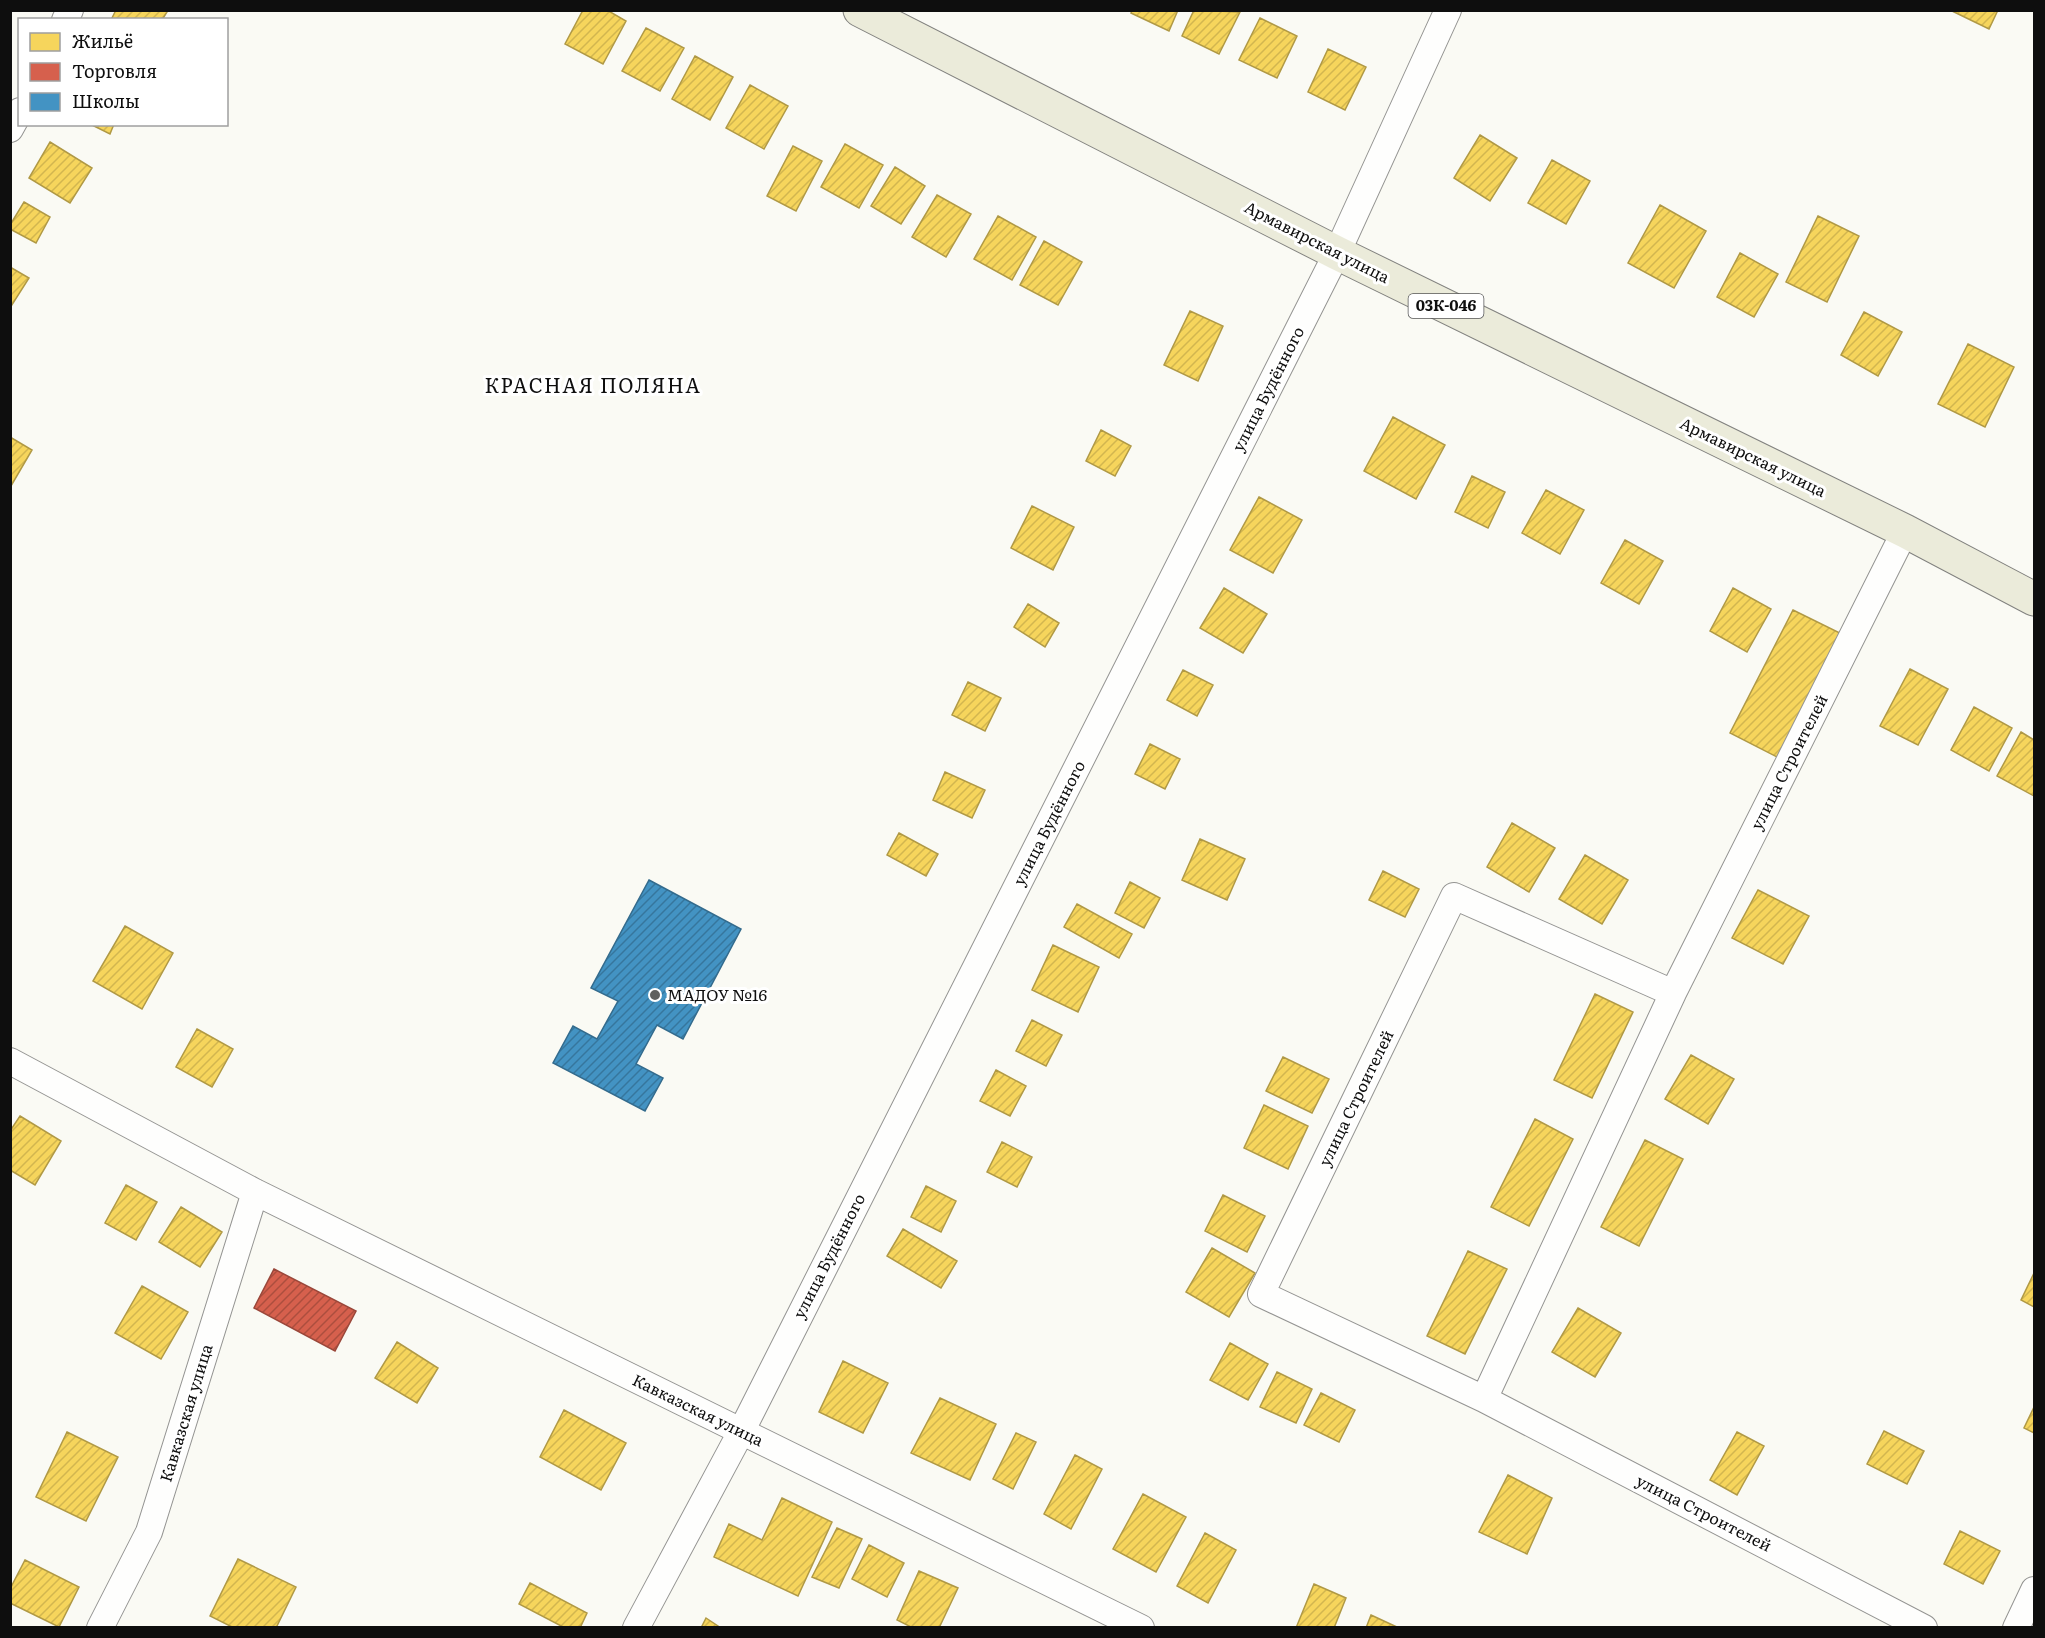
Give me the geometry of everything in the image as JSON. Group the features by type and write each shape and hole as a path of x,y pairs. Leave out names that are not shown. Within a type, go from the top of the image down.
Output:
{"main road":[{"name":"Армавирская улица","path":"860,10 1337,253 1905,531 2034,599"}],"street":[{"name":"улица Будённого","path":"636,1628 741,1432 1337,253 1448,10"},
{"path":"10,129 18,115"},
{"name":"улица Строителей","path":"1484,1399 1673,993 1905,531"},
{"name":"улица Строителей","path":"1673,993 1454,896 1261,1294 1484,1399 1924,1628"},
{"name":"Кавказская улица","path":"10,1061 255,1192 1141,1628"},
{"name":"Кавказская улица","path":"100,1628 149,1532 255,1192"},
{"path":"2016,1628 2034,1590"}],"building: Жильё":[{"path":"116,10 164,10 167,12 163,18 112,18"},
{"path":"583,10 607,10 626,21 603,64 565,44"},
{"path":"1132,10 1178,10 1169,31 1131,13"},
{"path":"1194,10 1240,12 1219,54 1182,36"},
{"path":"1950,10 1998,10 1989,29"},
{"path":"1260,18 1297,36 1277,78 1239,60"},
{"path":"646,28 684,48 660,91 622,71"},
{"path":"1328,49 1366,67 1345,110 1308,92"},
{"path":"695,56 733,77 710,120 672,99"},
{"path":"750,85 788,106 764,149 726,128"},
{"path":"94,126 113,126 110,134"},
{"path":"1480,135 1517,158 1490,201 1454,178"},
{"path":"50,142 92,168 70,203 29,178"},
{"path":"845,144 883,165 859,208 821,187"},
{"path":"793,146 822,161 796,211 767,196"},
{"path":"1552,160 1590,181 1566,224 1528,203"},
{"path":"895,167 925,186 901,224 871,206"},
{"path":"937,195 971,214 946,257 912,237"},
{"path":"24,202 50,217 36,243 10,229 10,225"},
{"path":"1660,205 1706,231 1674,288 1628,263"},
{"path":"998,216 1036,237 1012,280 974,259"},
{"path":"1818,216 1859,236 1827,302 1786,282"},
{"path":"1044,241 1082,262 1058,305 1020,285"},
{"path":"1740,253 1778,274 1754,317 1717,297"},
{"path":"10,267 29,278 10,308"},
{"path":"1190,311 1223,326 1198,381 1164,365"},
{"path":"1864,312 1902,332 1878,376 1841,355"},
{"path":"1968,344 2014,367 1985,427 1938,404"},
{"path":"1393,417 1445,445 1416,499 1364,471"},
{"path":"1101,430 1131,446 1115,476 1086,461"},
{"path":"10,437 32,450 11,486 10,486"},
{"path":"1472,476 1505,492 1488,528 1455,512"},
{"path":"1546,490 1584,510 1560,554 1522,533"},
{"path":"1259,497 1302,520 1273,573 1230,550"},
{"path":"1032,506 1074,527 1053,570 1011,548"},
{"path":"1625,540 1663,561 1639,604 1601,583"},
{"path":"1224,588 1267,614 1243,653 1200,628"},
{"path":"1733,588 1771,609 1747,652 1710,631"},
{"path":"1028,604 1059,623 1045,647 1014,627"},
{"path":"1793,610 1846,636 1783,760 1730,733"},
{"path":"1910,669 1948,689 1918,745 1880,726"},
{"path":"1183,670 1213,685 1197,716 1167,700"},
{"path":"968,682 1001,698 985,731 952,715"},
{"path":"1974,707 2012,728 1989,771 1951,750"},
{"path":"2021,732 2034,740 2034,796 1997,776"},
{"path":"1150,744 1180,759 1165,789 1135,774"},
{"path":"945,772 985,790 972,818 933,800"},
{"path":"1512,823 1555,848 1529,892 1487,867"},
{"path":"899,833 938,854 926,876 887,855"},
{"path":"1200,839 1245,859 1227,900 1182,880"},
{"path":"1585,855 1628,880 1602,924 1559,899"},
{"path":"1383,871 1419,889 1405,917 1369,900"},
{"path":"1130,882 1160,898 1144,928 1115,913"},
{"path":"1758,890 1809,916 1783,964 1732,938"},
{"path":"1077,904 1132,934 1119,958 1064,927"},
{"path":"125,926 173,953 142,1009 93,981"},
{"path":"1053,945 1099,967 1078,1012 1032,990"},
{"path":"1595,994 1633,1012 1592,1098 1554,1080"},
{"path":"1032,1020 1062,1035 1046,1066 1016,1051"},
{"path":"197,1029 233,1049 212,1087 176,1067"},
{"path":"1691,1055 1734,1079 1708,1124 1665,1099"},
{"path":"1283,1057 1329,1079 1312,1113 1266,1091"},
{"path":"996,1070 1026,1086 1010,1116 980,1101"},
{"path":"1264,1105 1308,1126 1288,1169 1244,1148"},
{"path":"20,1116 61,1141 35,1185 10,1170 10,1131"},
{"path":"1535,1119 1573,1139 1529,1226 1491,1207"},
{"path":"1645,1140 1683,1159 1639,1246 1601,1227"},
{"path":"1002,1142 1032,1157 1017,1187 987,1172"},
{"path":"126,1185 157,1202 136,1240 105,1223"},
{"path":"926,1186 956,1201 941,1232 911,1217"},
{"path":"1223,1195 1265,1216 1247,1252 1205,1231"},
{"path":"181,1207 222,1232 200,1267 159,1242"},
{"path":"903,1229 957,1261 941,1288 887,1256"},
{"path":"1212,1248 1255,1273 1229,1317 1186,1292"},
{"path":"1468,1251 1507,1269 1465,1354 1427,1336"},
{"path":"2034,1273 2034,1307 2021,1300"},
{"path":"142,1286 188,1312 161,1359 115,1333"},
{"path":"1578,1308 1621,1333 1595,1377 1552,1352"},
{"path":"397,1342 438,1368 417,1403 375,1378"},
{"path":"1230,1343 1268,1364 1248,1400 1210,1380"},
{"path":"843,1361 888,1383 863,1433 819,1412"},
{"path":"1277,1372 1312,1389 1296,1423 1260,1407"},
{"path":"1321,1393 1355,1410 1339,1442 1304,1425"},
{"path":"940,1398 996,1424 970,1480 911,1453"},
{"path":"2034,1407 2034,1433 2024,1428"},
{"path":"564,1410 626,1443 601,1490 540,1457"},
{"path":"1884,1431 1924,1451 1907,1484 1867,1464"},
{"path":"67,1432 118,1457 86,1521 36,1497"},
{"path":"1737,1432 1764,1446 1737,1495 1710,1480"},
{"path":"1016,1433 1036,1442 1013,1489 993,1479"},
{"path":"1075,1455 1102,1469 1071,1529 1044,1514"},
{"path":"1508,1475 1552,1498 1527,1554 1479,1532"},
{"path":"1143,1494 1186,1517 1156,1572 1113,1549"},
{"path":"782,1498 832,1522 798,1596 714,1557 729,1524 762,1540"},
{"path":"837,1528 862,1539 839,1588 812,1577"},
{"path":"1960,1531 2000,1551 1983,1584 1944,1564"},
{"path":"1205,1533 1236,1550 1208,1603 1177,1586"},
{"path":"869,1545 904,1563 887,1597 852,1579"},
{"path":"238,1559 296,1587 276,1628 234,1628 210,1616"},
{"path":"25,1560 79,1587 59,1627 10,1603 10,1589"},
{"path":"919,1571 958,1588 939,1628 913,1628 897,1620"},
{"path":"530,1583 587,1613 580,1628 565,1628 519,1604"},
{"path":"1314,1584 1346,1598 1334,1628 1296,1628"},
{"path":"1371,1615 1399,1628 1366,1628"},
{"path":"706,1618 721,1628 701,1628"}],"building: Торговля":[{"path":"274,1269 356,1311 335,1351 254,1308"}],"building: Школы":[{"name":"МАДОУ №16","path":"649,880 741,929 683,1039 657,1025 636,1064 663,1078 645,1111 553,1063 573,1026 597,1039 618,1001 591,988"}],"place":[{"name":"МАДОУ №16","path":"655,995"}],"district":[{"name":"КРАСНАЯ ПОЛЯНА","path":"593,386"}]}
